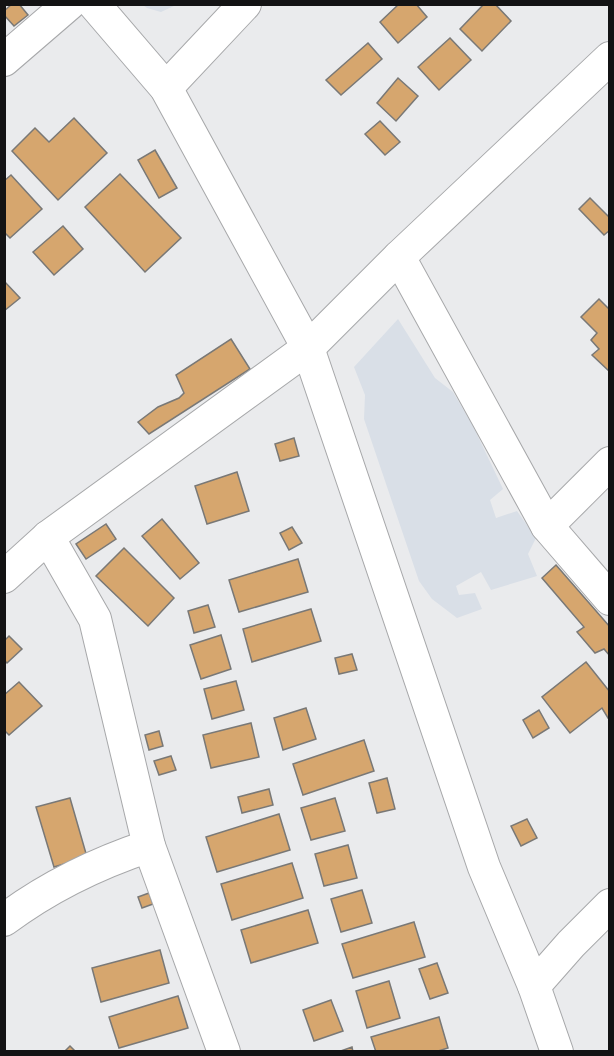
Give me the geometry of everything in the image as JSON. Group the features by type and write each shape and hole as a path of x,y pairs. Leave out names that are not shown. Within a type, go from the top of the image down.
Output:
{"street":[{"path":"4,60 69,4"},
{"path":"94,4 166,88 308,348 484,867 534,986 558,1052"},
{"path":"166,88 245,4"},
{"path":"4,577 48,537 308,348 399,257 609,58"},
{"path":"399,257 547,526 609,599"},
{"path":"547,526 609,463"},
{"path":"48,537 95,619 149,846 224,1052"},
{"path":"4,920 70,879 112,859 149,846"},
{"path":"534,986 609,905"}],"shaded area":[{"path":"143,5 176,5 161,12"},
{"path":"398,319 435,378 453,392 473,426 503,489 490,500 496,518 517,511 536,538 528,554 537,576 491,590 481,572 456,586 459,595 475,593 482,609 457,618 432,599 419,581 364,419 365,395 354,367"}],"building":[{"path":"12,4 19,4 28,15 14,26 4,15 4,11"},
{"path":"399,4 416,4 427,17 398,43 380,22"},
{"path":"484,4 495,4 511,21 482,51 460,29"},
{"path":"450,38 471,60 439,90 418,67"},
{"path":"368,43 382,59 341,95 326,80"},
{"path":"398,78 418,96 396,121 377,103"},
{"path":"74,118 107,153 58,200 12,151 35,128 49,142"},
{"path":"380,121 400,142 385,155 365,134"},
{"path":"155,150 177,188 159,198 138,160"},
{"path":"120,174 181,238 145,272 85,207"},
{"path":"11,175 42,209 10,238 4,232 4,181"},
{"path":"590,198 610,218 610,230 604,235 579,209"},
{"path":"63,226 83,249 54,275 33,252"},
{"path":"4,281 20,298 4,311"},
{"path":"599,299 610,310 610,372 592,355 599,349 591,340 597,333 581,317"},
{"path":"231,339 250,369 149,434 138,422 158,407 179,398 184,393 176,375"},
{"path":"294,438 299,456 280,461 275,444"},
{"path":"237,472 249,511 207,524 195,486"},
{"path":"162,519 199,563 180,579 142,536"},
{"path":"106,524 116,539 86,559 76,544"},
{"path":"292,527 302,543 289,550 280,533"},
{"path":"124,548 174,598 148,626 96,576"},
{"path":"298,559 308,592 239,612 229,580"},
{"path":"556,565 610,627 610,656 604,649 595,653 577,632 584,627 542,578"},
{"path":"208,605 215,627 194,633 188,611"},
{"path":"311,609 321,641 252,662 243,629"},
{"path":"221,635 231,669 201,679 190,645"},
{"path":"9,636 22,649 7,663 4,660 4,641"},
{"path":"352,654 357,670 339,674 335,658"},
{"path":"586,662 610,692 610,717 608,718 602,708 570,733 542,697"},
{"path":"236,681 244,710 212,719 204,689"},
{"path":"19,682 42,706 9,735 4,730 4,695"},
{"path":"306,708 316,739 283,750 274,718"},
{"path":"539,710 549,728 533,738 523,720"},
{"path":"251,723 259,757 211,768 203,735"},
{"path":"159,731 163,746 149,750 145,735"},
{"path":"364,740 374,771 303,795 293,764"},
{"path":"171,756 176,770 159,775 154,761"},
{"path":"387,778 395,809 377,813 369,783"},
{"path":"269,789 273,805 242,813 238,797"},
{"path":"70,798 87,857 54,867 36,807"},
{"path":"335,798 345,831 311,840 301,808"},
{"path":"279,814 290,850 217,872 206,837"},
{"path":"527,819 537,838 521,846 511,826"},
{"path":"348,845 357,878 324,886 315,854"},
{"path":"292,863 303,898 232,920 221,884"},
{"path":"362,890 372,923 341,932 331,899"},
{"path":"149,893 153,904 142,908 138,897"},
{"path":"308,910 318,943 251,963 241,930"},
{"path":"414,922 425,957 353,978 342,944"},
{"path":"160,950 169,983 101,1002 92,968"},
{"path":"437,963 448,993 430,999 419,969"},
{"path":"389,981 400,1018 367,1028 356,991"},
{"path":"178,996 188,1028 119,1048 109,1017"},
{"path":"331,1000 343,1031 314,1041 303,1010"},
{"path":"439,1017 448,1048 435,1052 376,1052 371,1037"},
{"path":"70,1046 76,1052 64,1052"},
{"path":"352,1047 353,1052 338,1052"}]}
